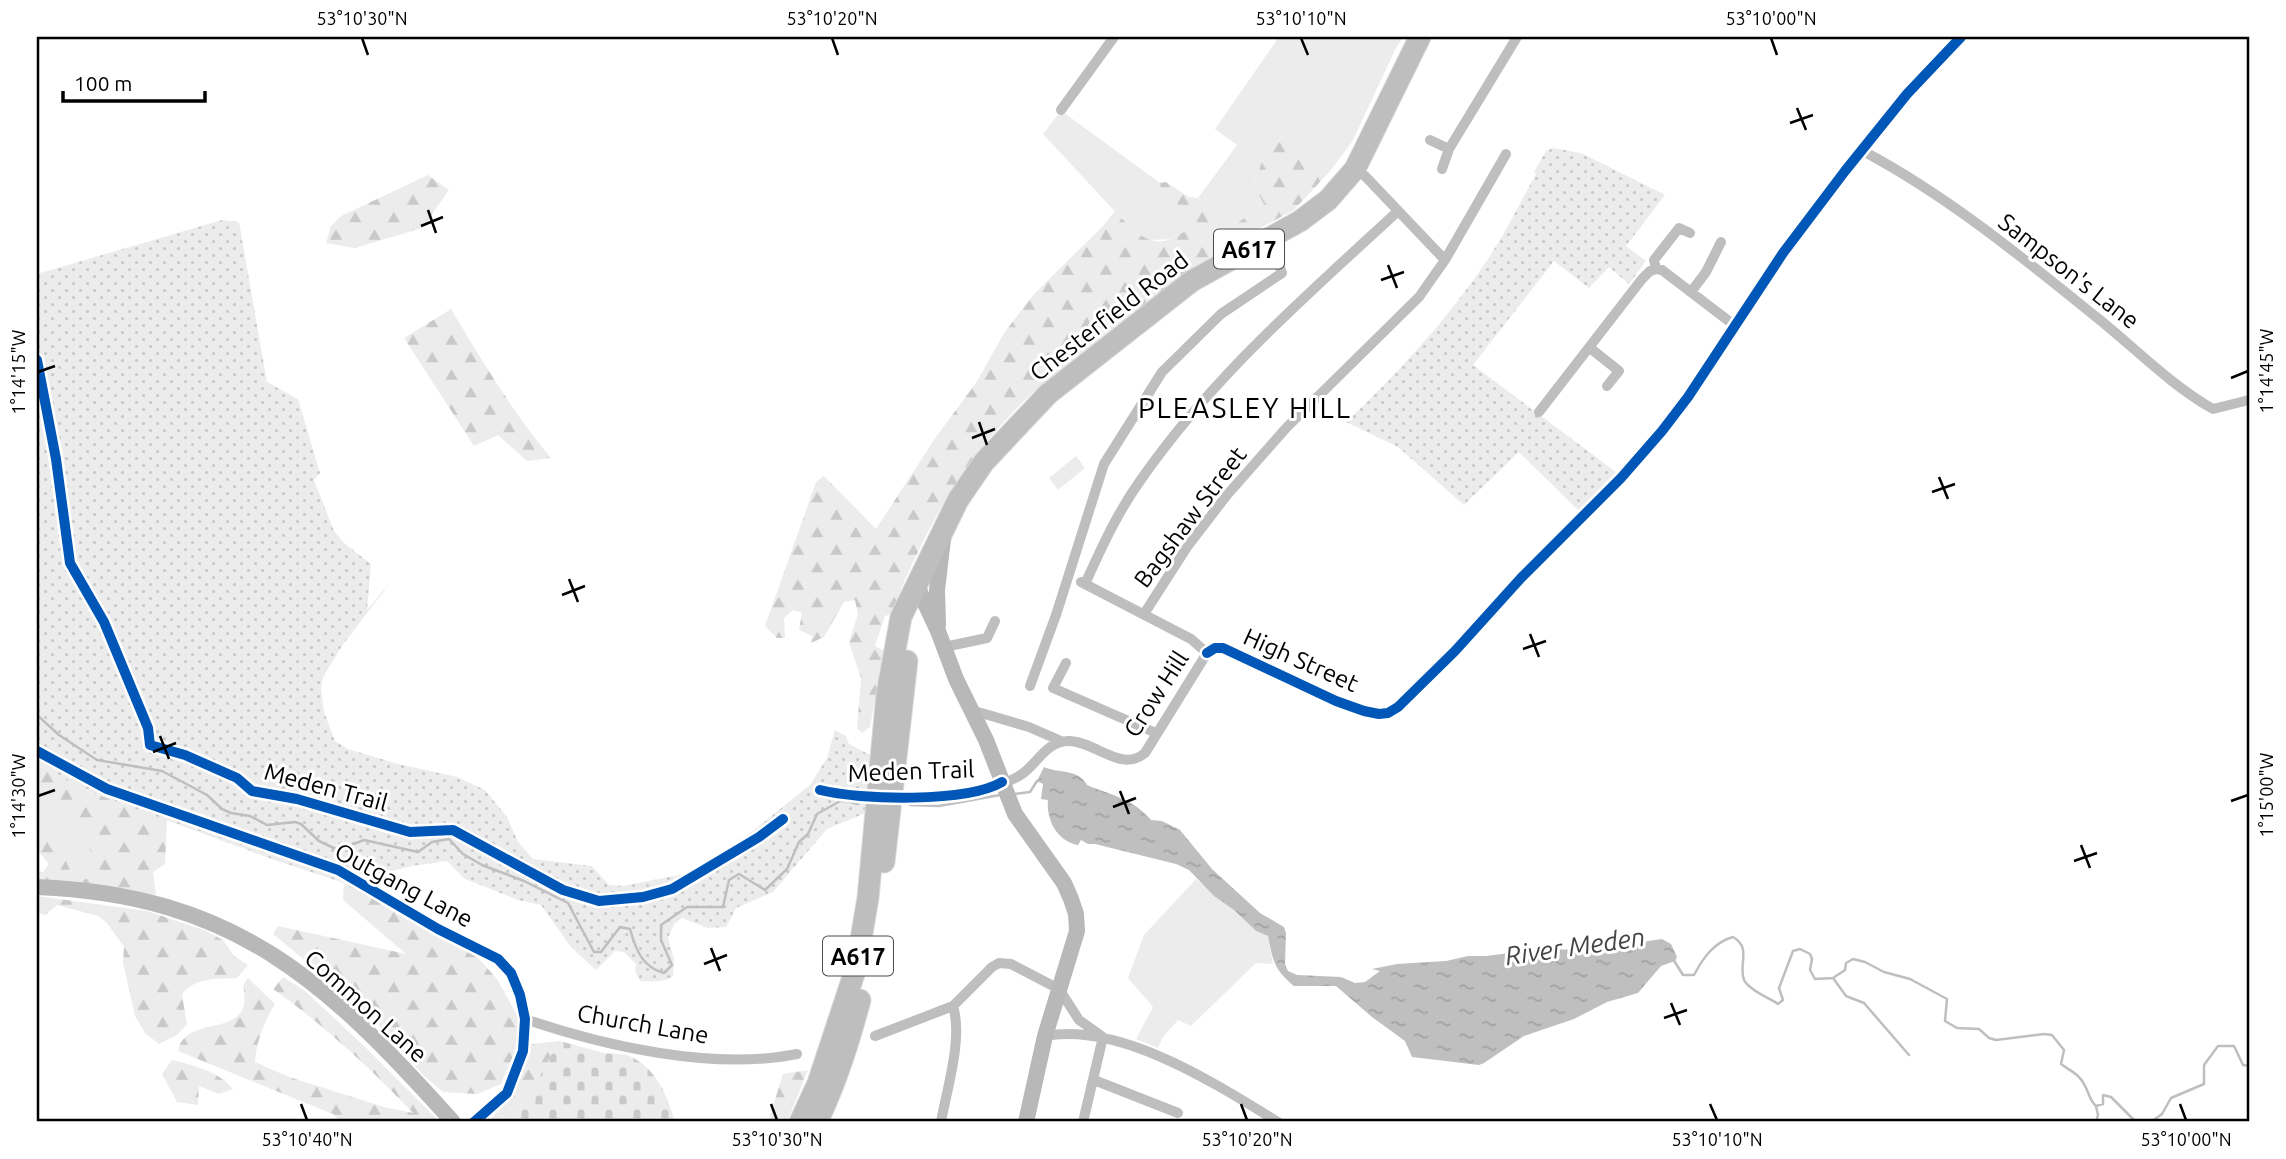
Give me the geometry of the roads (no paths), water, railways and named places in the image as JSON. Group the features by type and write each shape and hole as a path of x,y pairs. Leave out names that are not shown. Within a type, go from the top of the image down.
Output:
{"highway":[{"name":"Chesterfield Road","path":"917,586 958,500 984,462 1048,394 1192,281 1300,221 1328,200 1355,169 1420,37"},
{"name":"A617","path":"800,1122 818,1083 856,968 868,898 887,694 901,617 917,586"},
{"name":"A617","path":"817,1122 850,1038 869,965 889,828 903,686 917,586"}],"street":[{"path":"1061,110 1114,37"},
{"path":"1442,169 1449,149 1517,37"},
{"path":"1539,412 1650,271 1662,270 1734,325 1783,253 1874,134 1907,94 1961,37"},
{"path":"1430,140 1449,149"},
{"name":"Sampson's Lane","path":"1863,151 1950,206 2010,249 2096,316 2189,395 2213,409 2249,400"},
{"name":"Bagshaw Street","path":"1144,614 1187,547 1227,495 1287,427 1419,297 1445,260 1506,154"},
{"path":"1355,169 1365,176 1445,260"},
{"path":"1085,584 1109,532 1138,482 1191,412 1253,346 1397,212"},
{"path":"1656,269 1654,260 1679,228 1690,233"},
{"path":"1030,686 1104,464 1162,372 1222,314 1282,273 1270,238"},
{"path":"1691,292 1706,272 1721,242"},
{"name":"High Street","path":"1068,578 1085,584 1191,639 1207,653 1223,648 1336,701 1378,714 1388,713 1415,692 1521,578 1621,478 1688,397 1734,325"},
{"path":"1590,348 1619,372 1607,386"},
{"name":"Chesterfield Road","path":"938,631 937,590 944,528"},
{"name":"Chesterfield Road","path":"917,586 1006,791 1026,829 1064,883 1076,914 1077,931 1045,1036 1026,1122"},
{"path":"944,647 987,638 995,621"},
{"name":"Crow Hill","path":"973,714 978,712 1029,727 1061,741 1072,740 1127,761 1134,760 1145,753 1207,653"},
{"path":"1066,663 1053,688 1156,733"},
{"path":"1006,791 1050,747 1061,741"},
{"name":"Outgang Lane","path":"37,751 107,789 338,870 438,929 498,959 511,973 520,995 526,1019 523,1051 508,1093 474,1122"},
{"name":"Common Lane","path":"37,887 100,891 150,901 206,919 263,947 332,998 379,1042 453,1122"},
{"path":"875,1036 953,1006 999,963 1011,964 1059,989 1079,1020 1103,1037 1164,1059 1211,1081 1278,1122"},
{"path":"941,1122 956,1040 958,1020 953,1006"},
{"name":"Church Lane","path":"526,1019 549,1027 667,1054 733,1060 778,1058 797,1054"},
{"path":"1045,1036 1057,1034 1103,1037"},
{"path":"1083,1122 1103,1037"},
{"path":"1094,1080 1163,1113 1178,1113"}],"water":[{"path":"1044,767 1079,776 1087,785 1129,802 1151,820 1162,821 1180,830 1212,869 1260,913 1284,927 1285,964 1288,971 1297,975 1341,977 1355,983 1365,982 1380,971 1372,969 1397,964 1542,949 1588,950 1662,939 1671,944 1677,957 1675,961 1661,966 1638,993 1607,1002 1574,1019 1524,1036 1479,1065 1412,1057 1405,1041 1336,986 1294,986 1275,964 1268,936 1256,931 1214,896 1189,870 1176,864 1088,844 1081,840 1078,845 1064,839 1051,822 1048,800 1041,799 1043,784 1037,781"}],"waterway":[{"name":"River Meden","path":"37,715 59,735 97,760 162,771 207,795 222,809 250,816 267,825 295,822 301,824 319,841 338,850 364,840 418,852 432,842 449,839 463,854 482,865 524,881 568,903 594,952 601,952 620,927 630,929 641,957 650,967 664,973 672,965 661,940 661,925 687,907 723,907 729,880 739,874 765,890 787,869 799,842 808,834 817,814 842,800 858,804"},
{"name":"River Meden","path":"1014,794 1030,792 1039,781"},
{"name":"River Meden","path":"910,805 939,806 1000,795"},
{"name":"River Meden","path":"1673,959 1683,975 1694,975 1710,952 1726,939 1733,937 1742,946 1744,980 1778,1004 1783,1000 1779,988 1793,951 1800,949 1810,954 1810,970 1815,979 1833,978 1845,970 1846,963 1853,959 1865,962 1884,972 1910,979 1947,999 1945,1021 1957,1028 1979,1029 1989,1038 1996,1040 2052,1035 2064,1050 2061,1064 2080,1078 2094,1104 2103,1104 2103,1095 2111,1097 2136,1122"},
{"path":"1833,978 1846,996 1864,1003 1909,1055"},
{"name":"River Meden","path":"2151,1122 2162,1114 2171,1098 2204,1084 2204,1065 2218,1046 2234,1046 2243,1065 2249,1066"},
{"path":"2096,1106 2096,1122"}],"district":[{"name":"PLEASLEY HILL","path":"1245,407"}]}
